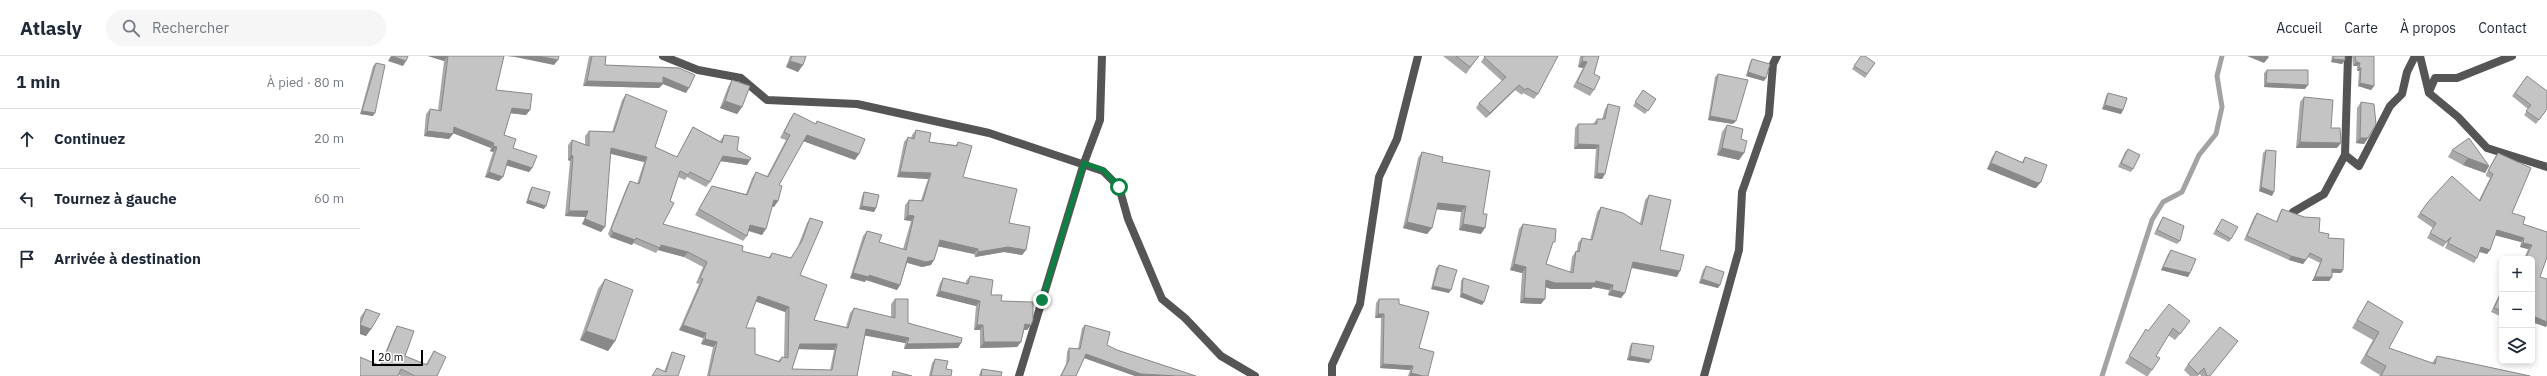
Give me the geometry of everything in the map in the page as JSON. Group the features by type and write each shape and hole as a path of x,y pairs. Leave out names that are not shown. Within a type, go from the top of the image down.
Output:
{"street":[{"path":"663,56 698,70 741,78 767,100 857,104 989,133 1103,170 1119,187 1128,219 1162,299 1185,318 1221,356 1255,376"},
{"path":"1019,376 1084,163 1100,120 1102,56"},
{"path":"1332,376 1332,364 1360,304 1379,177 1397,139 1418,56"},
{"path":"1704,376 1739,250 1742,192 1769,115 1773,64 1777,56"},
{"path":"2293,212 2324,194 2345,155 2348,56"},
{"path":"2345,155 2359,166 2390,106 2402,94 2407,72 2415,56"},
{"path":"2420,56 2429,93 2458,117 2487,148 2547,166"},
{"path":"2429,93 2434,78 2457,78 2512,56"}],"building":[{"path":"392,56 408,56 406,61"},
{"path":"448,56 504,56 496,90 532,94 530,110 512,108 504,135 516,139 513,148 537,156 532,168 508,160 503,177 489,172 497,147 493,146 494,143 454,127 453,134 427,131 430,109 441,111"},
{"path":"538,56 559,56 558,60"},
{"path":"592,56 606,56 605,65 679,68 695,75 689,88 663,77 663,83 587,81"},
{"path":"792,56 806,56 803,65 790,61"},
{"path":"1456,56 1479,56 1470,67"},
{"path":"1558,56 1538,94 1527,88 1525,90 1519,85 1490,113 1479,103 1506,77 1484,57"},
{"path":"1583,56 1599,56 1594,74 1600,77 1594,90 1577,82 1587,62 1582,61"},
{"path":"1861,56 1865,56 1875,63 1867,74 1854,66"},
{"path":"2334,56 2345,56 2345,60 2333,59"},
{"path":"2355,56 2374,56 2374,86 2360,83 2361,68 2359,68 2360,63 2356,62"},
{"path":"1752,59 1770,64 1766,78 1748,72"},
{"path":"376,63 385,65 375,113 362,111"},
{"path":"2267,70 2308,70 2308,85 2266,83"},
{"path":"1718,74 1748,80 1736,121 1710,116"},
{"path":"2527,76 2547,91 2547,109 2539,120 2526,111 2531,105 2515,93"},
{"path":"732,80 750,86 742,107 725,101"},
{"path":"1643,90 1656,99 1648,111 1635,102"},
{"path":"2108,93 2127,98 2123,110 2105,105"},
{"path":"626,94 667,111 655,147 677,157 693,127 722,143 724,135 739,137 737,150 751,158 750,160 723,156 710,182 690,172 688,175 680,171 670,201 674,203 663,224 743,246 742,251 770,258 772,253 791,258 802,241 810,218 823,222 800,275 827,285 814,320 848,328 854,308 895,318 895,299 908,299 908,323 962,338 961,343 907,344 909,338 866,329 857,376 709,376 717,342 705,339 706,333 683,325 703,279 700,278 707,262 688,252 661,245 660,248 636,238 635,240 613,232 611,229 630,181 639,184 647,157 611,148 605,227 585,219 588,211 569,211 573,156 571,155 572,140 589,146 589,131 614,132","holes":["758,296 789,307 788,358 782,357 780,362 755,354 755,328 746,328","800,344 837,344 832,370 792,369"]},
{"path":"2304,97 2333,100 2331,128 2340,128 2341,143 2300,142"},
{"path":"2361,102 2374,104 2376,124 2368,138 2360,138"},
{"path":"1608,104 1620,107 1605,174 1597,173 1599,145 1578,144 1578,124 1597,124 1597,119 1605,119"},
{"path":"794,113 816,124 817,121 865,139 859,154 807,135 779,185 782,186 778,201 774,200 766,229 750,225 747,236 699,209 712,186 747,195 756,172 768,177 790,135 784,132"},
{"path":"1727,125 1743,129 1741,139 1747,141 1744,153 1722,148"},
{"path":"916,130 931,133 929,142 957,146 958,142 972,146 963,177 1017,189 1009,223 1030,227 1026,250 1008,247 978,252 978,249 940,240 934,260 926,262 908,257 900,285 869,275 869,277 853,273 867,231 882,235 879,242 906,250 914,216 908,215 909,200 923,201 931,173 900,172 908,137 914,139"},
{"path":"2469,138 2489,166 2452,150"},
{"path":"2128,149 2140,155 2133,169 2121,163"},
{"path":"2266,150 2276,151 2274,192 2261,187"},
{"path":"1996,151 2023,163 2025,157 2047,165 2041,182 2038,183 1991,163"},
{"path":"1422,152 1443,157 1442,162 1490,171 1483,214 1487,214 1485,228 1463,224 1466,206 1438,203 1432,228 1407,222"},
{"path":"2498,153 2531,168 2512,213 2525,217 2523,224 2547,232 2547,257 2540,277 2547,279 2547,322 2535,317 2535,256 2526,256 2532,245 2523,243 2524,238 2497,230 2490,250 2481,247 2477,258 2448,243 2451,237 2446,242 2430,233 2436,223 2420,213 2452,176 2480,201 2493,174 2489,172 2489,169"},
{"path":"532,187 550,192 546,206 528,200"},
{"path":"864,192 879,195 876,208 862,206"},
{"path":"1649,195 1671,200 1660,250 1684,255 1680,271 1633,262 1625,293 1612,290 1613,285 1596,281 1595,283 1555,283 1546,280 1545,299 1524,298 1526,267 1514,264 1523,224 1556,229 1555,242 1553,242 1546,264 1573,273 1576,251 1579,252 1582,238 1592,240 1601,207 1623,213 1642,225"},
{"path":"2282,209 2304,217 2320,218 2319,232 2329,234 2328,238 2344,239 2343,270 2332,269 2332,277 2315,277 2322,259 2310,253 2306,260 2291,256 2247,236 2257,213 2277,222"},
{"path":"2163,217 2184,226 2180,241 2157,230"},
{"path":"2222,219 2238,227 2231,239 2216,230"},
{"path":"2171,250 2196,259 2190,273 2163,267"},
{"path":"1439,265 1457,270 1451,290 1433,286"},
{"path":"1706,266 1724,272 1720,285 1702,279"},
{"path":"970,276 993,280 991,295 1002,295 1001,301 1033,302 1033,320 1031,325 1025,324 1021,342 984,342 983,325 977,325 980,301 940,291 943,278 968,284"},
{"path":"1463,278 1489,286 1484,302 1462,293"},
{"path":"605,279 633,290 615,341 586,331"},
{"path":"2499,297 2499,310 2494,308"},
{"path":"1379,299 1399,299 1399,304 1429,312 1419,348 1434,352 1428,376 1411,373 1413,366 1383,364 1384,314 1378,314"},
{"path":"2368,301 2403,322 2389,348 2435,364 2437,356 2530,376 2381,376 2386,366 2366,355 2379,332 2357,320"},
{"path":"2169,304 2190,321 2180,334 2173,328 2156,356 2160,358 2152,370 2129,356 2146,329 2148,331"},
{"path":"366,309 380,314 371,329 360,325"},
{"path":"1085,325 1110,332 1107,345 1117,350 1196,376 1141,374 1086,354 1076,376 1061,376 1069,360 1069,348 1080,349"},
{"path":"397,326 414,331 405,356 427,365 434,351 446,357 437,376 415,376 401,369 398,376 360,376 360,357 381,366"},
{"path":"2220,327 2238,341 2210,376 2207,376 2204,368 2198,374 2188,364"},
{"path":"1632,343 1654,346 1651,360 1630,356"},
{"path":"672,352 685,356 678,376 652,376 657,368 666,372"},
{"path":"935,359 948,361 946,369 952,370 951,376 931,376"},
{"path":"982,369 1002,372 1001,376 981,376"},
{"path":"893,371 912,376 892,376"}],"waterway":[{"path":"2102,376 2152,220 2163,202 2182,192 2199,155 2216,134 2222,107 2217,76 2222,56"}],"route":[{"path":"1042,300 1084,163 1103,170 1119,187"}]}
